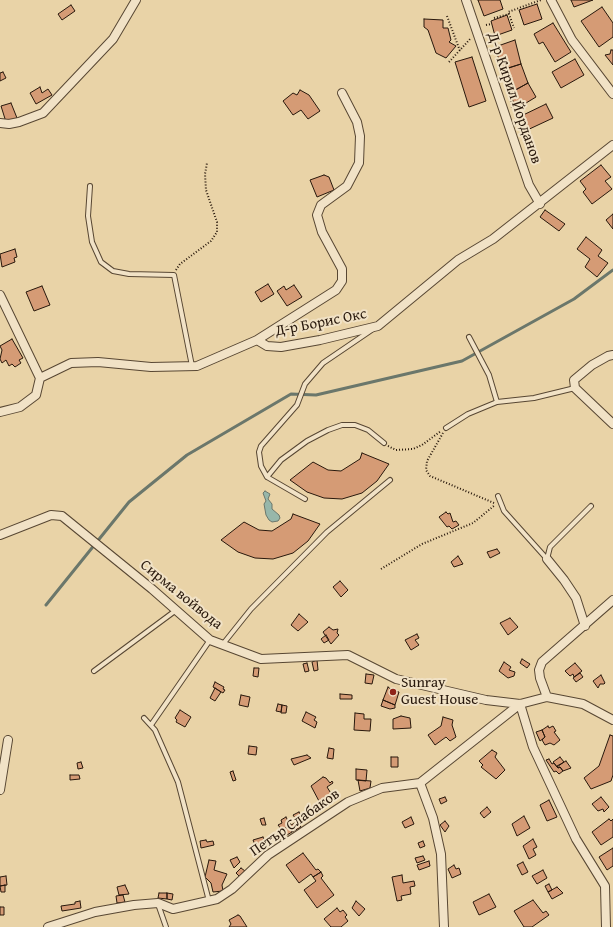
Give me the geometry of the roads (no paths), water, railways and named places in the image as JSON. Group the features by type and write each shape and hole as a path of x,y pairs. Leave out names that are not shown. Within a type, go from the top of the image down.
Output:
{"street":[{"path":"0,124 14,123 42,113 113,39 136,0"},
{"name":"Д-р Кирил Йорданов","path":"466,0 529,185 540,204"},
{"path":"551,0 572,40 613,94"},
{"path":"257,340 336,290 342,281 342,269 322,232 317,215 321,206 346,186 359,163 360,136 357,122 342,94"},
{"name":"Д-р Борис Окс","path":"40,378 71,363 98,362 151,367 197,366 257,340 267,346 281,347 328,339 378,326 458,260 493,239 540,204 613,145"},
{"path":"0,295 40,378 36,395 20,407 0,412"},
{"path":"613,355 608,356 592,365 574,380 575,388 613,424"},
{"name":"Сирма войвода","path":"0,535 51,514 62,516 152,589 175,611 210,640 261,659 348,655 396,679 486,700 520,704 547,696 583,704 613,720"},
{"path":"547,559 576,598 585,626"},
{"path":"547,696 539,670 542,662 613,600"},
{"path":"444,927 440,854 433,818 420,783 520,704 533,747 576,840 605,886 606,927"},
{"path":"0,790 8,740"},
{"name":"Петър Слабаков","path":"48,927 95,912 134,905 158,903 173,909 227,894 268,855 348,802 382,788 420,783"}],"lane":[{"path":"90,186 88,216 92,242 101,262 113,271 174,275 192,366"},
{"path":"305,499 268,477 262,466 260,452 262,446 297,404 305,384 323,363 378,326"},
{"path":"469,337 489,375 497,402"},
{"path":"446,428 468,414 497,402 534,398 575,388"},
{"path":"268,477 281,460 307,442 328,430 342,425 355,425 368,430 384,443"},
{"path":"223,645 251,609 328,532 390,480"},
{"path":"498,496 504,511 547,559"},
{"path":"547,559 550,547 591,506"},
{"path":"94,671 175,611"},
{"path":"151,725 210,640"},
{"path":"144,718 151,725 178,782 209,900"},
{"path":"158,903 166,927"}],"waterway":[{"path":"46,605 129,502 187,455 291,394 316,395 462,361 574,299 613,270"}],"place":[{"name":"Sunray Guest House","path":"393,692"}]}
